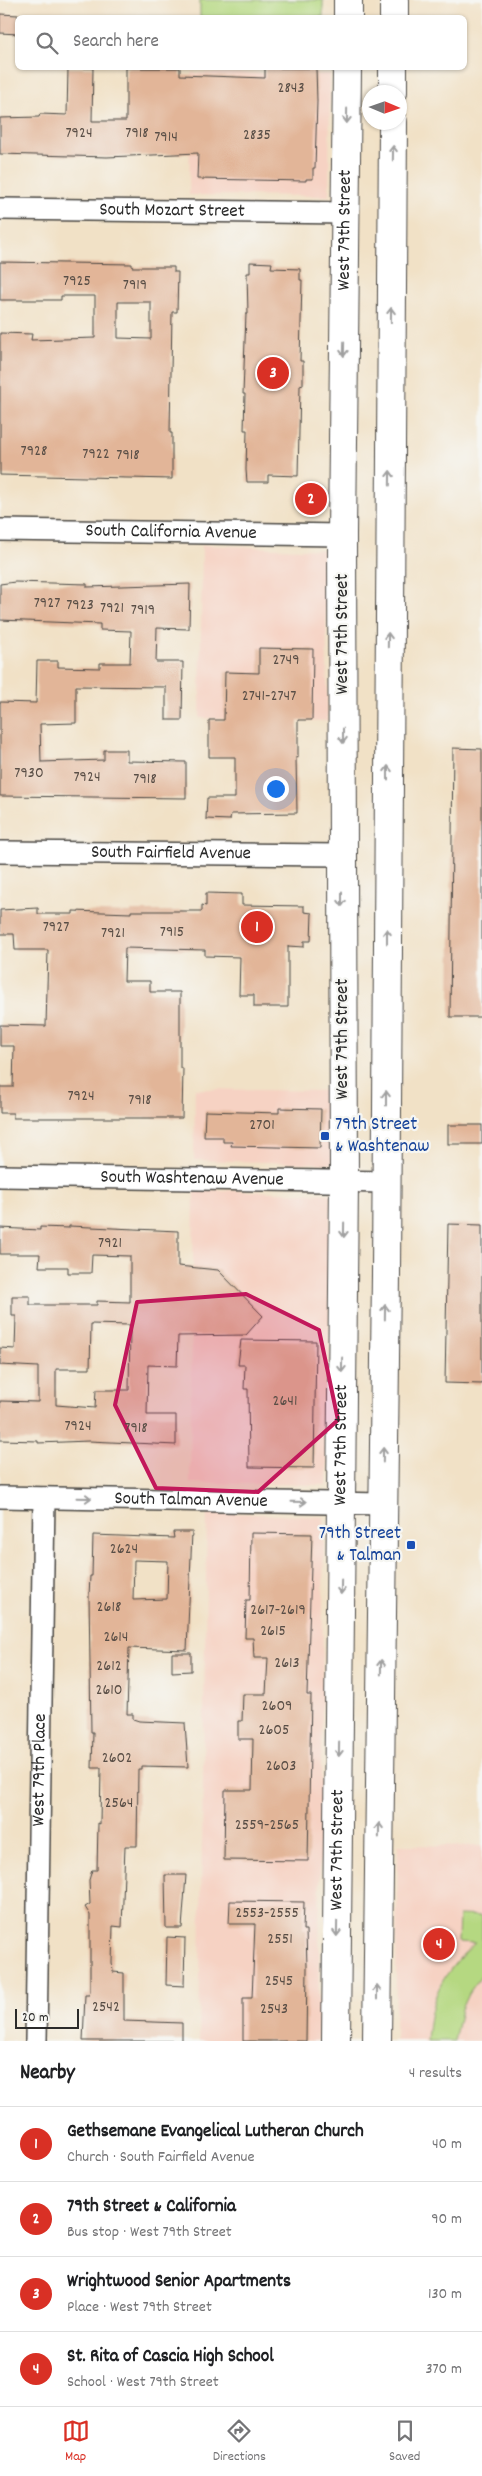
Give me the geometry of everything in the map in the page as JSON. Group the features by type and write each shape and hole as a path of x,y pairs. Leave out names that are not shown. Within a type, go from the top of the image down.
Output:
{"main road":[{"path":"348,0 348,15"},
{"path":"394,0 394,15"},
{"name":"West 79th Street","path":"336,2041 344,1182 342,535 347,70"},
{"path":"393,85 394,70"},
{"path":"377,2041 386,1182 393,130"}],"street":[{"name":"South Mozart Street","path":"0,208 346,213"},
{"name":"South California Avenue","path":"0,530 342,535"},
{"name":"South Fairfield Avenue","path":"0,852 342,855"},
{"name":"South Washtenaw Avenue","path":"0,1176 386,1182"},
{"name":"South Talman Avenue","path":"0,1496 383,1504"},
{"name":"West 79th Place","path":"36,2041 44,1498"}],"highlighted area":[{"path":"246,1294 319,1330 338,1420 258,1492 156,1488 115,1405 137,1302"}],"shaded area":[{"path":"191,73 330,74 329,196 189,195"},
{"path":"202,545 325,550 328,721 200,718"},
{"path":"195,1089 331,1091 332,1164 194,1160"},
{"path":"194,1189 331,1194 327,1485 190,1483"},
{"path":"207,1512 324,1517 318,2041 199,2041"},
{"path":"398,1845 482,1846 482,2041 395,2041"}],"green space":[{"path":"200,0 323,0 323,15 200,15"},
{"path":"459,1915 482,1916 482,1975 468,1994 461,2009 454,2041 427,2041 431,2011 440,1987 454,1965 475,1943 458,1942"}],"building":[{"path":"0,14 18,15 15,15 15,34 0,33"},
{"path":"68,70 93,70 92,121 126,121 126,70 180,70 180,75 265,78 265,70 316,70 317,101 313,179 306,179 306,181 197,179 198,153 107,157 0,154 0,118 39,117 40,114 67,115"},
{"path":"0,262 132,264 132,267 174,267 174,272 178,272 177,312 172,312 170,433 172,433 172,479 0,475 0,333 32,334 31,340 95,338 95,296 61,296 61,300 0,300","holes":["118,302 151,302 151,339 118,338"]},
{"path":"250,262 272,263 271,268 300,269 300,280 302,280 300,361 303,361 303,385 300,386 298,476 268,475 268,482 247,482 246,470 247,430 244,430 245,394 243,394 246,314 248,314 247,273 250,273"},
{"path":"15,582 87,584 87,587 190,584 189,629 157,628 156,662 183,662 182,720 166,720 166,687 76,686 76,723 40,724 41,762 104,760 104,750 127,750 127,761 186,762 186,798 0,796 0,702 36,703 37,661 58,661 58,667 100,668 100,663 130,663 131,631 100,630 100,624 0,620 0,584"},
{"path":"259,648 313,649 312,720 298,720 298,758 296,757 297,813 231,814 230,820 206,819 207,798 235,798 235,757 209,757 209,720 224,720 225,672 259,673"},
{"path":"453,748 482,749 482,1017 450,1017"},
{"path":"206,893 242,894 242,905 304,906 304,912 312,913 311,941 304,941 304,947 288,946 288,1007 254,1007 254,995 239,995 240,957 205,956 205,950 125,948 124,981 150,981 150,992 180,992 180,1068 183,1068 182,1118 13,1118 13,1113 0,1113 0,1087 13,1087 14,1046 0,1046 0,1025 46,1026 48,950 15,950 14,934 0,934 0,910 38,908 38,914 73,914 73,911 131,913 131,911 202,911 202,905 206,906"},
{"path":"279,1108 321,1109 320,1148 231,1146 232,1142 223,1142 223,1137 204,1137 205,1111 279,1113"},
{"path":"448,1125 482,1125 482,1144 448,1144"},
{"path":"448,1224 482,1225 482,1384 445,1383"},
{"path":"69,1226 178,1231 178,1266 218,1270 263,1316 246,1335 178,1336 177,1366 148,1365 147,1415 176,1415 176,1445 89,1441 38,1443 38,1441 0,1440 0,1401 38,1402 38,1367 0,1365 0,1348 15,1349 16,1316 12,1316 12,1296 30,1296 30,1305 97,1305 97,1301 130,1302 130,1256 92,1255 91,1273 68,1273 68,1267 39,1267 40,1254 0,1254 0,1228 40,1230 40,1227 69,1228","holes":["91,1324 130,1325 129,1390 96,1390 95,1408 56,1405 56,1369 90,1369"]},
{"path":"241,1340 316,1341 314,1468 249,1467 248,1389 244,1389 245,1365 238,1365"},
{"path":"173,1532 192,1532 187,1650 129,1648 127,1714 133,1714 133,1719 139,1721 185,1723 188,1767 141,1766 141,1769 138,1769 137,1846 125,1846 122,1927 113,1926 112,1962 113,1972 124,1973 124,2021 182,2023 182,2041 83,2041 85,1995 89,1995 90,1991 90,1915 85,1907 90,1904 89,1880 92,1870 97,1870 98,1823 100,1824 101,1768 92,1768 93,1732 91,1732 89,1596 90,1576 92,1576 93,1535 174,1538","holes":["134,1560 168,1561 167,1599 133,1600"]},
{"path":"251,1533 312,1534 307,1695 311,1695 308,1861 224,1860 225,1790 252,1790 253,1739 238,1739 238,1721 242,1721 243,1694 266,1694 268,1658 254,1658 253,1638 245,1638 246,1600 250,1600"},
{"path":"172,1653 191,1653 191,1671 172,1672"},
{"path":"165,1875 186,1875 182,1928 166,1928"},
{"path":"230,1901 304,1902 303,1930 306,1930 307,1967 306,2041 243,2041 243,1998 252,1998 255,1924 229,1924"},
{"path":"167,1937 185,1938 184,1986 166,1985"}],"place":[{"name":"Wrightwood Senior Apartments","path":"273,373"},
{"name":"79th Street & California","path":"311,499"},
{"name":"Gethsemane Evangelical Lutheran Church","path":"257,927"},
{"name":"79th Street & Washtenaw","path":"325,1136"},
{"name":"79th Street & Talman","path":"411,1545"},
{"name":"St. Rita of Cascia High School","path":"439,1944"}]}
